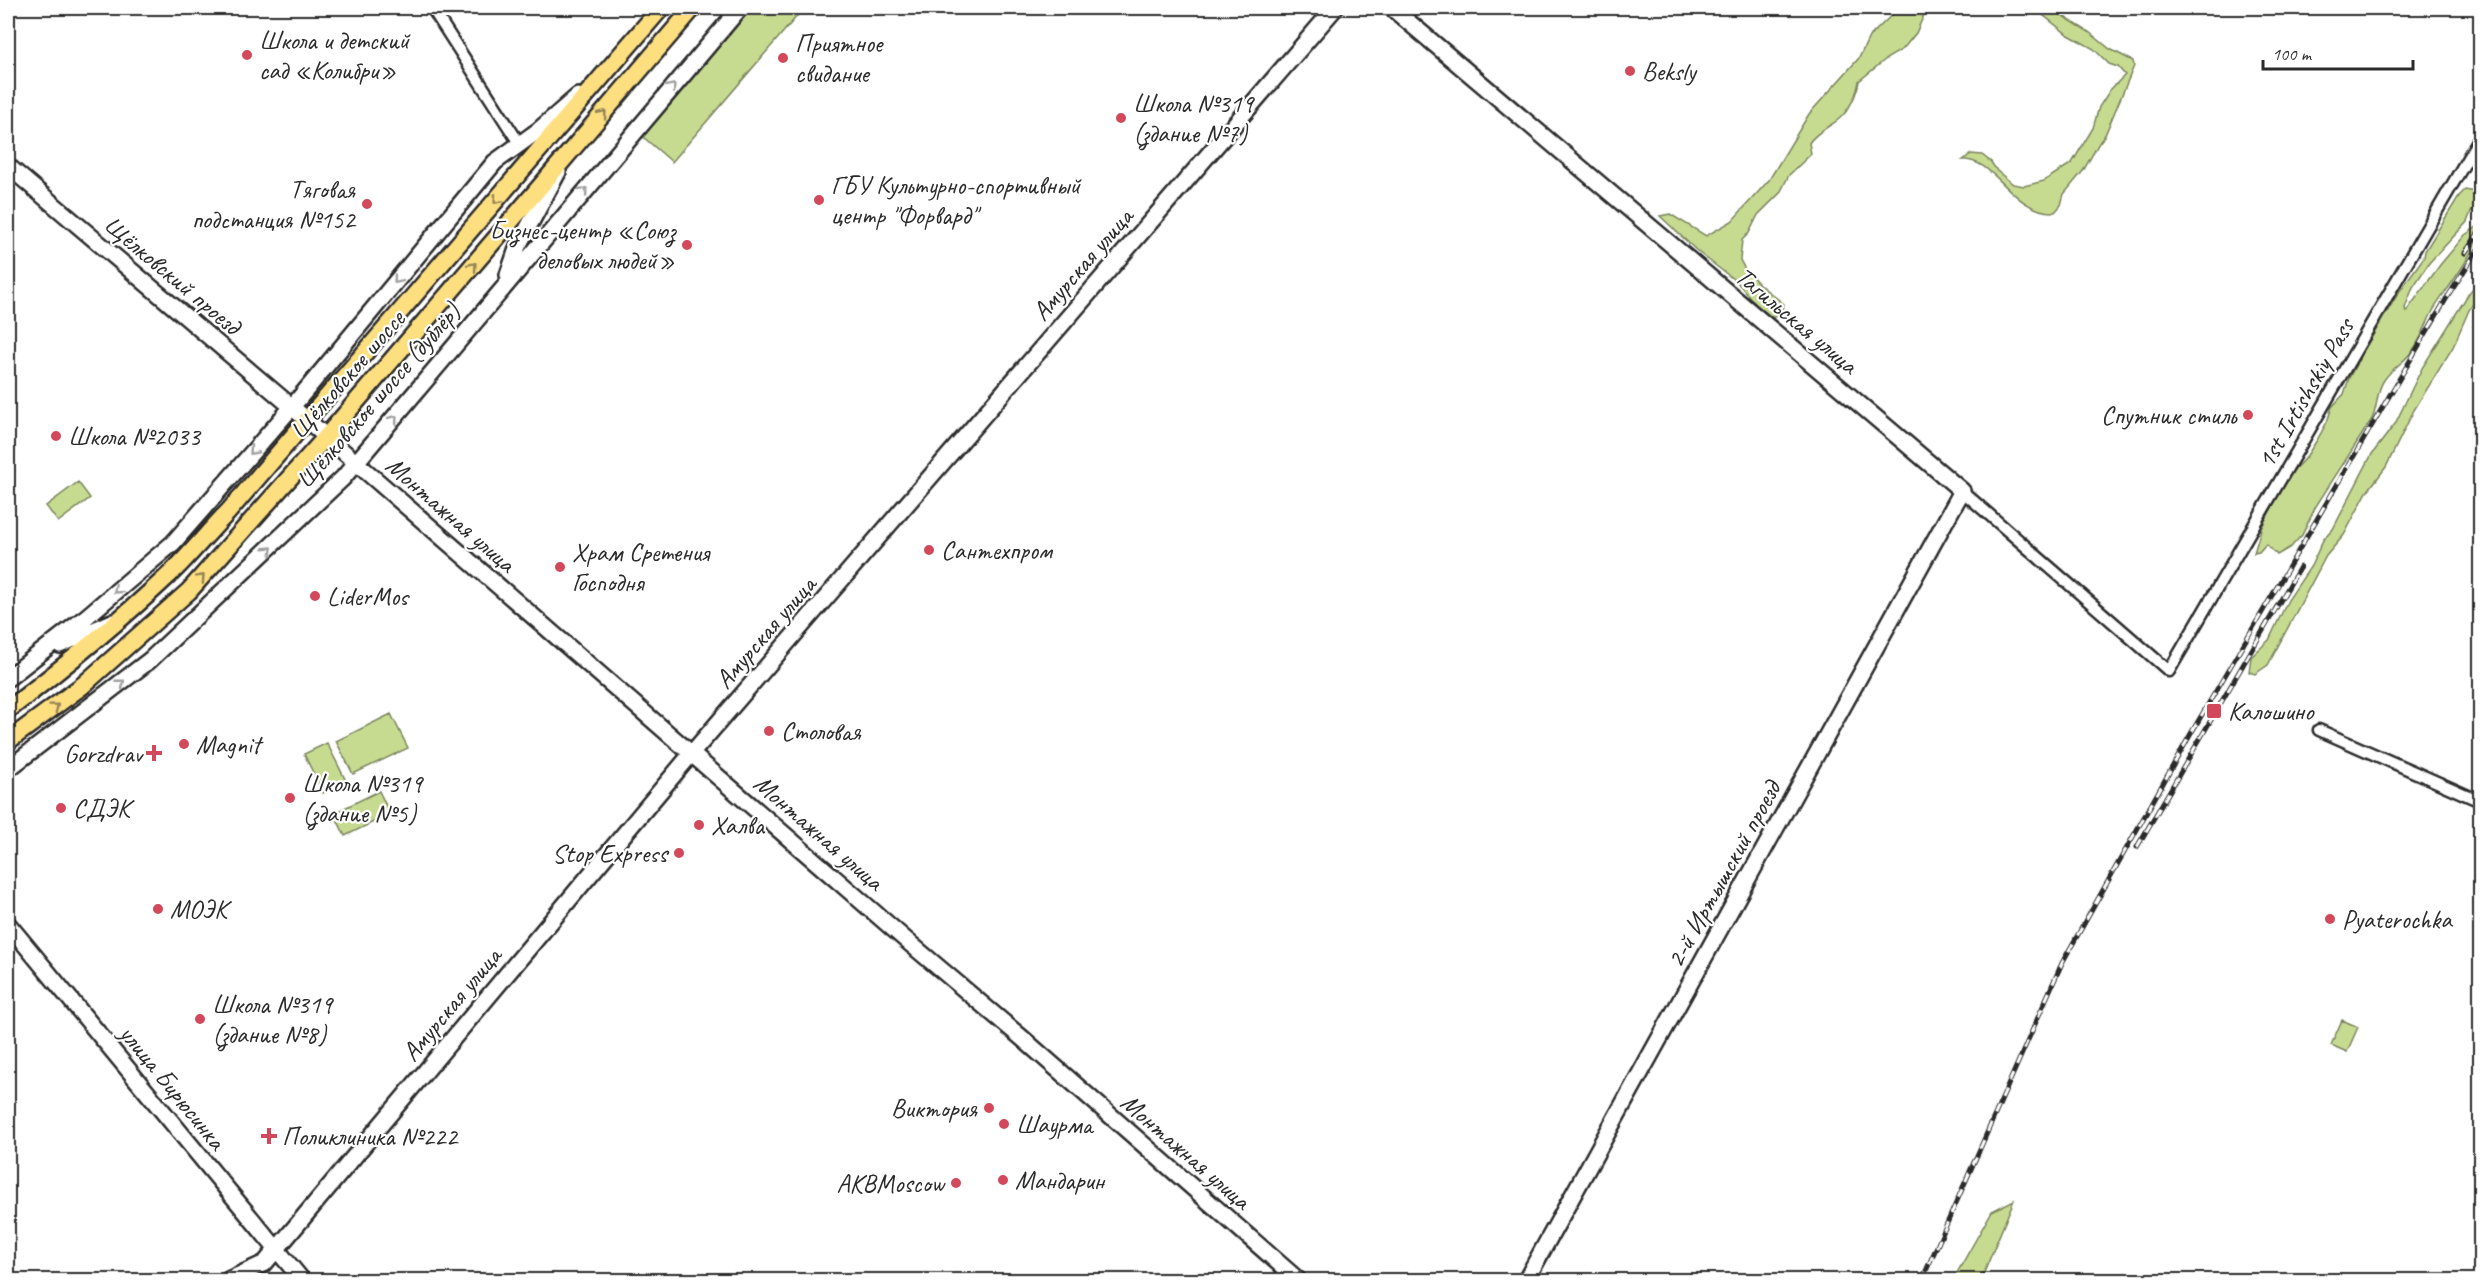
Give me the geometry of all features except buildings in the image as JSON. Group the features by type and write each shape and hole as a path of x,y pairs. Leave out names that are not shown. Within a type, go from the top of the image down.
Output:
{"main road":[{"name":"Щёлковское шоссе","path":"8,710 122,618 173,571 308,421 661,8"},
{"name":"Щёлковское шоссе","path":"8,741 82,686 189,591 326,437 693,8"}],"street":[{"path":"432,8 519,143"},
{"name":"Щёлковское шоссе (дублёр)","path":"8,769 150,660 292,528 356,464 506,283 740,8"},
{"name":"Амурская улица","path":"228,1281 265,1263 692,753 1335,8"},
{"name":"Тагильская улица","path":"1392,8 1962,491 2169,671"},
{"path":"8,678 85,618 173,543 292,407 495,162 539,130 609,68"},
{"name":"1st Irtishskiy Pass","path":"2169,671 2481,137"},
{"path":"506,283 518,246 565,159"},
{"name":"Щёлковский проезд","path":"8,166 308,421"},
{"name":"Монтажная улица","path":"308,421 1022,1038 1298,1281"},
{"name":"2-й Иртышский проезд","path":"1526,1281 1962,491"},
{"path":"41,653 122,618"},
{"path":"2319,730 2481,801"},
{"name":"улица Бирюсинка","path":"8,924 303,1281"}],"green space":[{"path":"752,8 804,8 672,162 642,136"},
{"path":"1899,8 1927,8 1916,33 1903,49 1886,59 1859,81 1846,112 1812,139 1809,143 1811,154 1789,175 1780,193 1758,215 1749,233 1742,240 1740,260 1745,269 1760,285 1784,304 1781,314 1772,318 1763,313 1737,282 1698,252 1660,216 1670,214 1706,236 1732,221 1769,180 1809,114 1859,58 1869,37"},
{"path":"2034,8 2050,8 2089,32 2110,49 2133,61 2134,66 2105,135 2083,171 2064,194 2061,205 2055,212 2040,210 2027,204 1985,168 1974,162 1963,160 1971,154 1982,155 2013,184 2024,186 2044,181 2072,163 2093,128 2099,107 2110,90 2125,75 2118,67 2109,64 2094,49 2067,34"},
{"path":"2465,190 2480,193 2480,202 2471,212 2467,222 2429,263 2413,287 2405,308 2406,312 2465,235 2480,225 2479,234 2469,256 2434,309 2413,350 2384,380 2372,419 2316,506 2302,535 2291,547 2277,555 2266,544 2259,552 2254,553 2261,529 2287,477 2306,457 2317,440 2332,407 2344,394 2349,378 2364,350 2399,292 2424,257 2425,251 2459,196"},
{"path":"2480,280 2480,293 2469,310 2453,347 2414,410 2386,467 2367,492 2344,535 2326,556 2268,665 2255,674 2249,672 2251,657 2269,640 2288,600 2311,566 2323,540 2333,529 2372,454 2395,424 2422,368 2469,293"},
{"path":"78,482 90,498 58,522 46,506"},
{"path":"391,714 408,748 353,774 336,741"},
{"path":"327,743 346,781 323,793 304,754"},
{"path":"379,791 390,814 345,836 334,813"},
{"path":"2342,1020 2358,1027 2347,1052 2331,1045"},
{"path":"2014,1200 1981,1280 1953,1280 1992,1211"}],"railway":[{"path":"2465,253 2480,231"},
{"path":"1922,1280 2062,963 2193,730 2445,301 2480,246"},
{"path":"2137,847 2300,567"}],"place":[{"name":"Школа и детский сад «Колибри»","path":"247,55"},
{"name":"Приятное свидание","path":"783,58"},
{"name":"Beksly","path":"1630,71"},
{"name":"Школа №319 (здание №7)","path":"1121,118"},
{"name":"ГБУ Культурно-спортивный центр \"Форвард\"","path":"819,200"},
{"name":"Тяговая подстанция №152","path":"367,204"},
{"name":"Бизнес-центр «Союз деловых людей»","path":"687,245"},
{"name":"Спутник стиль","path":"2248,415"},
{"name":"Школа №2033","path":"56,436"},
{"name":"Сантехпром","path":"929,550"},
{"name":"Храм Сретения Господня","path":"560,567"},
{"name":"LiderMos","path":"315,596"},
{"name":"Калошино","path":"2214,711"},
{"name":"Столовая","path":"769,731"},
{"name":"Magnit","path":"184,744"},
{"name":"Gorzdrav","path":"154,753"},
{"name":"Школа №319 (здание №5)","path":"290,798"},
{"name":"СДЭК","path":"61,808"},
{"name":"Халва","path":"699,825"},
{"name":"Stop Express","path":"679,853"},
{"name":"МОЭК","path":"158,909"},
{"name":"Pyaterochka","path":"2330,919"},
{"name":"Школа №319 (здание №8)","path":"200,1019"},
{"name":"Виктория","path":"989,1108"},
{"name":"Шаурма","path":"1004,1124"},
{"name":"Поликлиника №222","path":"269,1136"},
{"name":"Мандарин","path":"1003,1180"},
{"name":"AKBMoscow","path":"956,1183"}]}
